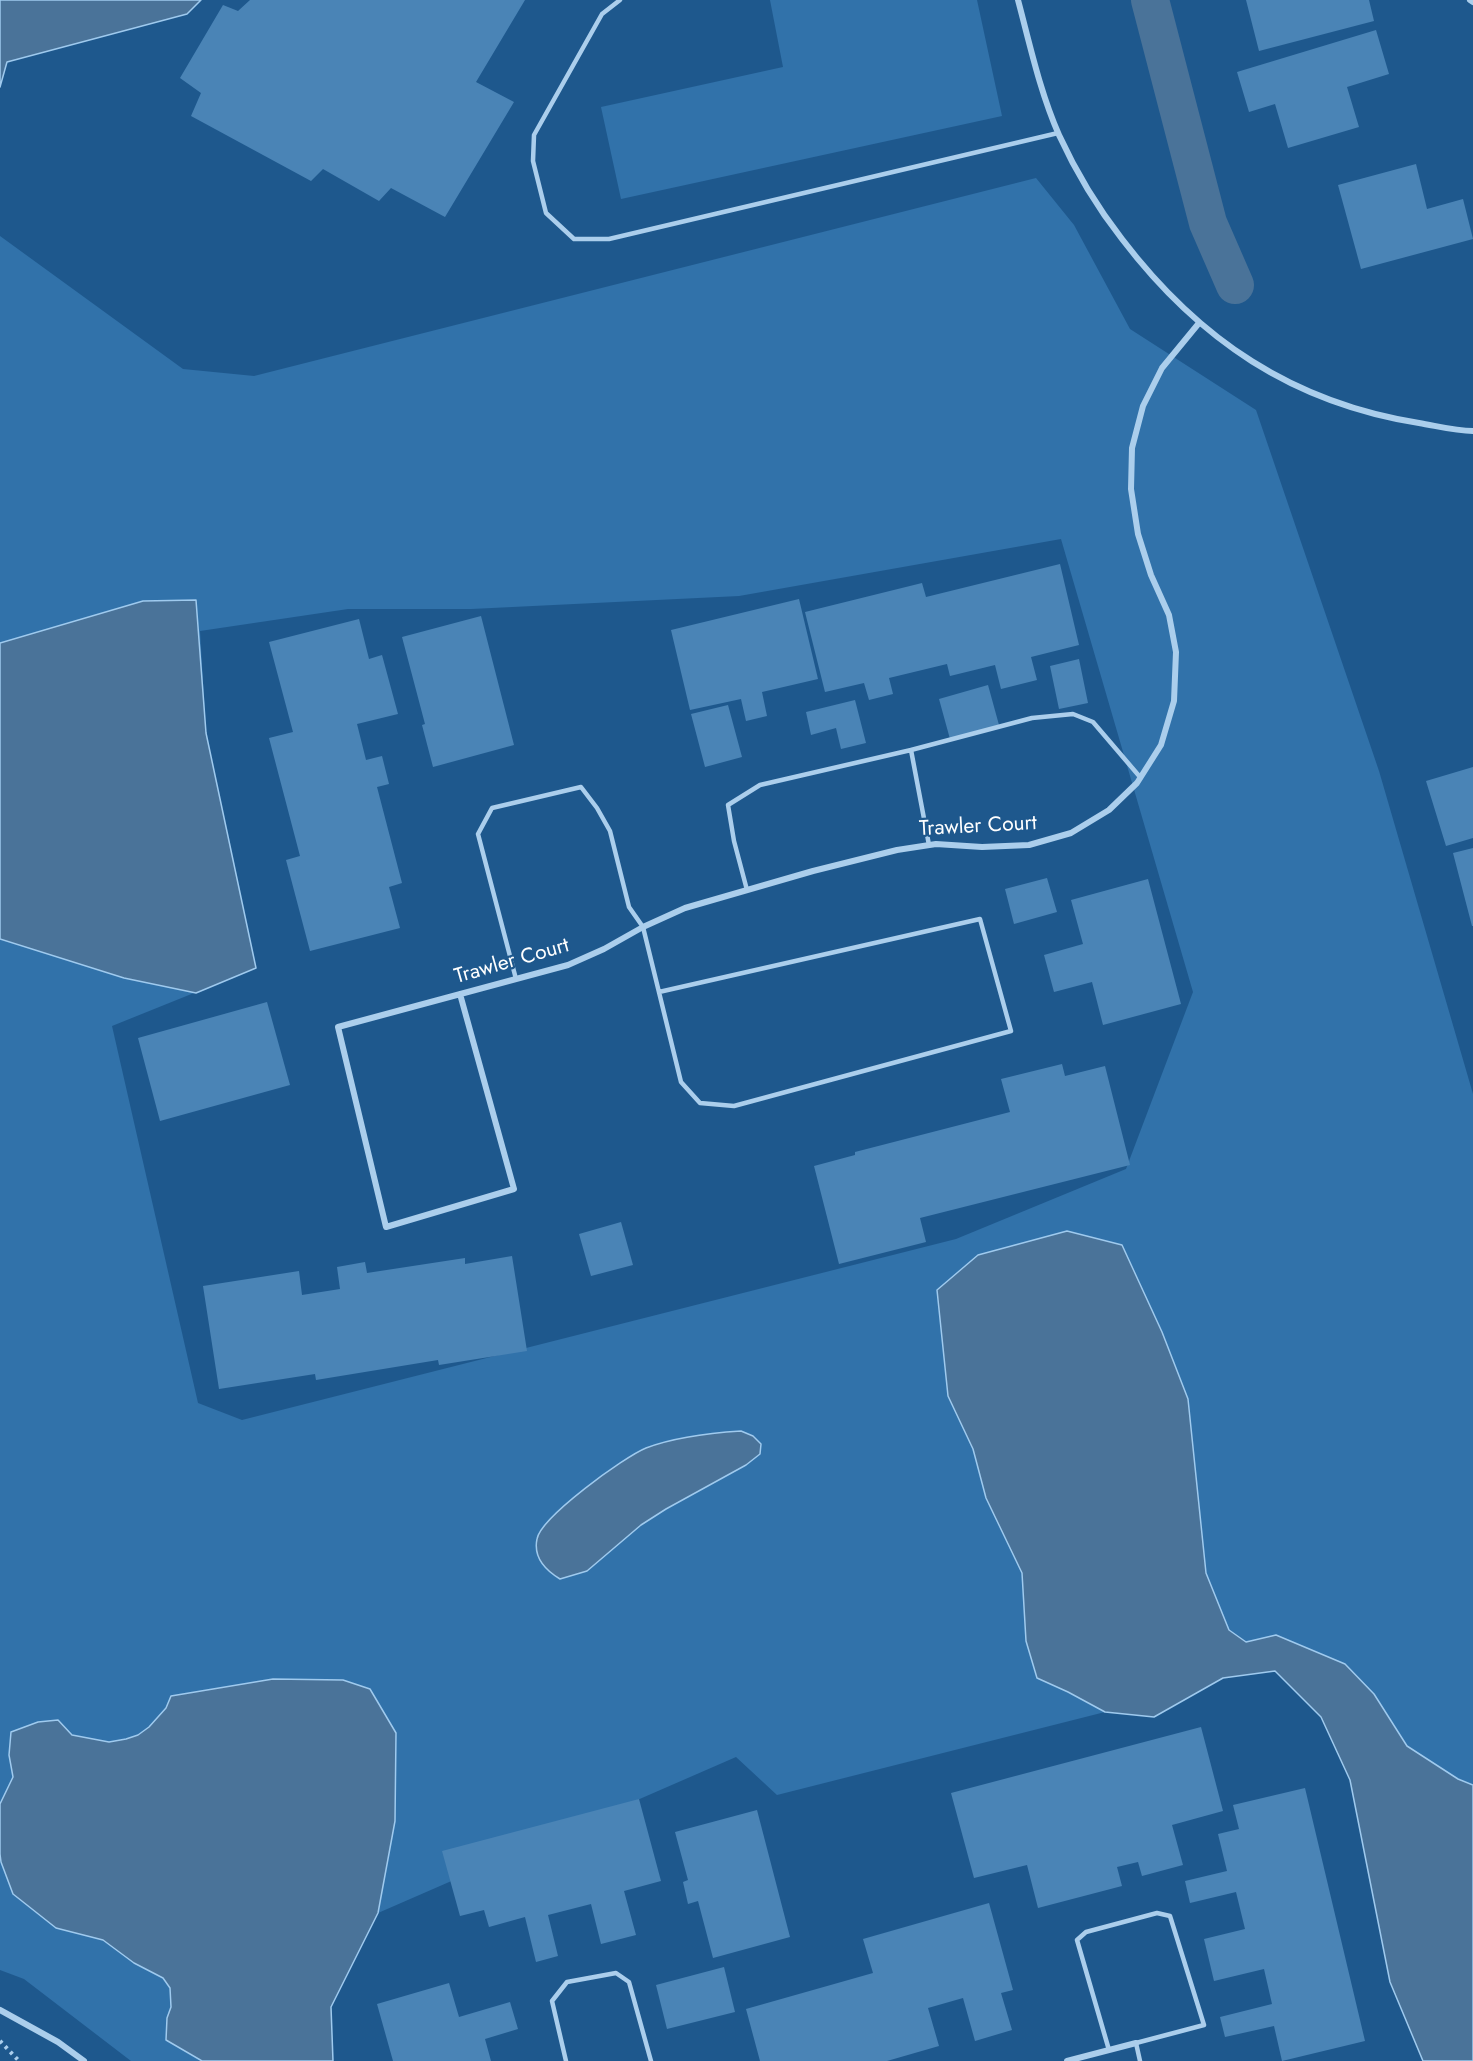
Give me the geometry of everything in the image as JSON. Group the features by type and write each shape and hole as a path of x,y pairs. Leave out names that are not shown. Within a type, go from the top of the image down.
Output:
{"street":[{"path":"1018,0 1040,81 1058,133 1076,170 1101,211 1148,274 1199,323 1242,356 1304,390 1340,404 1388,418 1473,431"},
{"name":"Trawler Court","path":"460,994 514,1189 386,1227 338,1027 460,994 568,965 685,908 747,890 897,850 929,845 982,847 1029,845 1071,833 1109,810 1137,783 1161,745 1174,701 1176,652 1169,615 1151,575 1138,534 1131,489 1132,448 1143,406 1162,368 1199,323"},
{"path":"0,2010 58,2042 84,2061"},
{"path":"1067,2061 1136,2043"}],"lane":[{"path":"620,0 602,14 534,135 533,161 546,213 574,239 609,239 1058,133"},
{"path":"747,890 734,841 728,805 760,785 911,750 1032,718 1073,714 1093,722 1140,777"},
{"path":"911,750 929,845"},
{"path":"516,979 478,834 492,808 581,788 597,808 610,831 629,907 643,927 681,1082 700,1103 734,1106 1011,1031 980,919 659,992"},
{"path":"1109,2050 1077,1940 1086,1932 1157,1913 1170,1916 1204,2025 1136,2043 1140,2061"},
{"path":"566,2061 552,2001 567,1982 616,1973 629,1982 651,2061"}],"path":[{"path":"0,2041 19,2061"}],"shaded area":[{"path":"0,0 201,0 187,14 7,62 0,87"},
{"path":"770,0 977,0 1002,116 621,199 601,107 783,67"},
{"path":"1036,178 1074,225 1130,329 1256,410 1379,771 1473,1094 1473,2061 1423,2061 1390,1982 1350,1780 1321,1717 1275,1671 1223,1678 1154,1717 1105,1712 777,1795 736,1757 378,1913 331,2007 333,2061 131,2061 24,1979 0,1970 0,236 183,369 254,376","holes":["1061,539 1193,992 1126,1169 956,1239 242,1420 198,1403 112,1026 256,968 206,733 200,631 348,609 471,609 739,596"]},
{"path":"196,600 206,733 256,968 196,993 124,978 0,939 0,643 143,601"},
{"path":"1067,1231 1122,1245 1162,1332 1188,1399 1206,1573 1229,1630 1246,1642 1276,1635 1345,1664 1374,1694 1407,1746 1458,1779 1473,1785 1473,2061 1423,2061 1390,1982 1350,1780 1321,1717 1275,1671 1223,1678 1154,1717 1105,1712 1037,1678 1026,1641 1022,1573 986,1498 973,1449 948,1396 937,1290 978,1255"},
{"path":"741,1431 753,1436 761,1444 760,1454 746,1465 641,1525 587,1571 560,1579 541,1563 536,1546 542,1529 567,1503 620,1463 646,1448 669,1441 705,1434"},
{"path":"273,1679 343,1680 370,1689 396,1733 395,1821 378,1913 331,2007 333,2061 202,2061 166,2040 167,2018 171,2007 170,1988 163,1978 134,1963 103,1940 56,1928 13,1894 0,1854 0,1804 13,1777 9,1755 11,1732 38,1722 58,1720 72,1735 109,1742 126,1739 138,1735 149,1727 166,1708 171,1696"}],"building":[{"path":"250,0 525,0 476,82 514,102 445,217 391,188 379,201 323,169 311,181 191,116 201,93 180,78 223,5 238,11"},
{"path":"1246,0 1369,0 1374,21 1259,51"},
{"path":"1376,30 1389,74 1347,87 1359,127 1288,148 1275,104 1249,112 1237,72"},
{"path":"1416,164 1427,209 1463,199 1473,239 1361,269 1338,185"},
{"path":"1060,564 1079,645 1031,657 1037,680 1001,689 995,665 950,676 947,664 889,678 893,694 869,700 864,683 825,692 805,612 922,583 926,597"},
{"path":"799,599 818,679 762,692 767,716 746,721 741,699 690,710 671,630"},
{"path":"481,616 514,745 433,767 422,725 425,724 402,637"},
{"path":"359,619 369,659 382,655 398,714 357,724 366,760 382,756 389,784 377,787 402,883 389,887 400,928 310,951 286,860 300,856 269,738 293,732 269,642"},
{"path":"1079,659 1088,703 1059,709 1050,666"},
{"path":"988,685 999,725 950,739 939,699"},
{"path":"855,700 866,743 841,749 836,728 811,735 806,712"},
{"path":"728,705 742,757 705,767 691,714"},
{"path":"1473,767 1473,838 1446,846 1426,781"},
{"path":"1473,848 1473,926 1472,926 1453,853"},
{"path":"1047,878 1057,912 1014,924 1005,889"},
{"path":"1148,879 1181,1004 1103,1025 1092,982 1054,992 1044,955 1083,944 1071,900"},
{"path":"267,1002 290,1085 160,1121 138,1038"},
{"path":"1062,1064 1065,1076 1105,1066 1130,1165 920,1218 926,1242 839,1264 814,1166 855,1155 855,1152 1010,1112 1001,1079"},
{"path":"621,1222 633,1265 591,1276 579,1234"},
{"path":"512,1256 527,1351 439,1365 438,1360 316,1380 315,1374 219,1389 203,1286 299,1271 302,1295 340,1289 337,1267 365,1262 367,1273 465,1258 465,1264"},
{"path":"1201,1727 1223,1811 1172,1825 1183,1865 1142,1876 1138,1862 1117,1867 1122,1886 1038,1908 1027,1865 974,1878 951,1793"},
{"path":"1305,1788 1365,2041 1282,2061 1274,2026 1225,2037 1220,2017 1272,2004 1264,1969 1214,1981 1204,1939 1245,1929 1236,1892 1190,1903 1185,1881 1227,1871 1218,1834 1239,1829 1233,1805"},
{"path":"639,1799 661,1881 624,1891 636,1935 601,1944 591,1904 548,1915 558,1956 536,1962 525,1917 489,1927 484,1910 460,1916 442,1851"},
{"path":"757,1810 790,1937 713,1958 698,1901 688,1904 683,1882 688,1880 675,1832"},
{"path":"989,1903 1013,1990 1001,1993 1012,2030 975,2041 963,1998 928,2008 939,2046 887,2061 760,2061 746,2009 873,1973 863,1939"},
{"path":"724,1967 735,2012 667,2029 656,1985"},
{"path":"449,1983 459,2017 510,2002 518,2029 485,2039 491,2061 393,2061 377,2004"}],"waterway":[{"path":"1150,0 1208,223 1235,285"}]}
